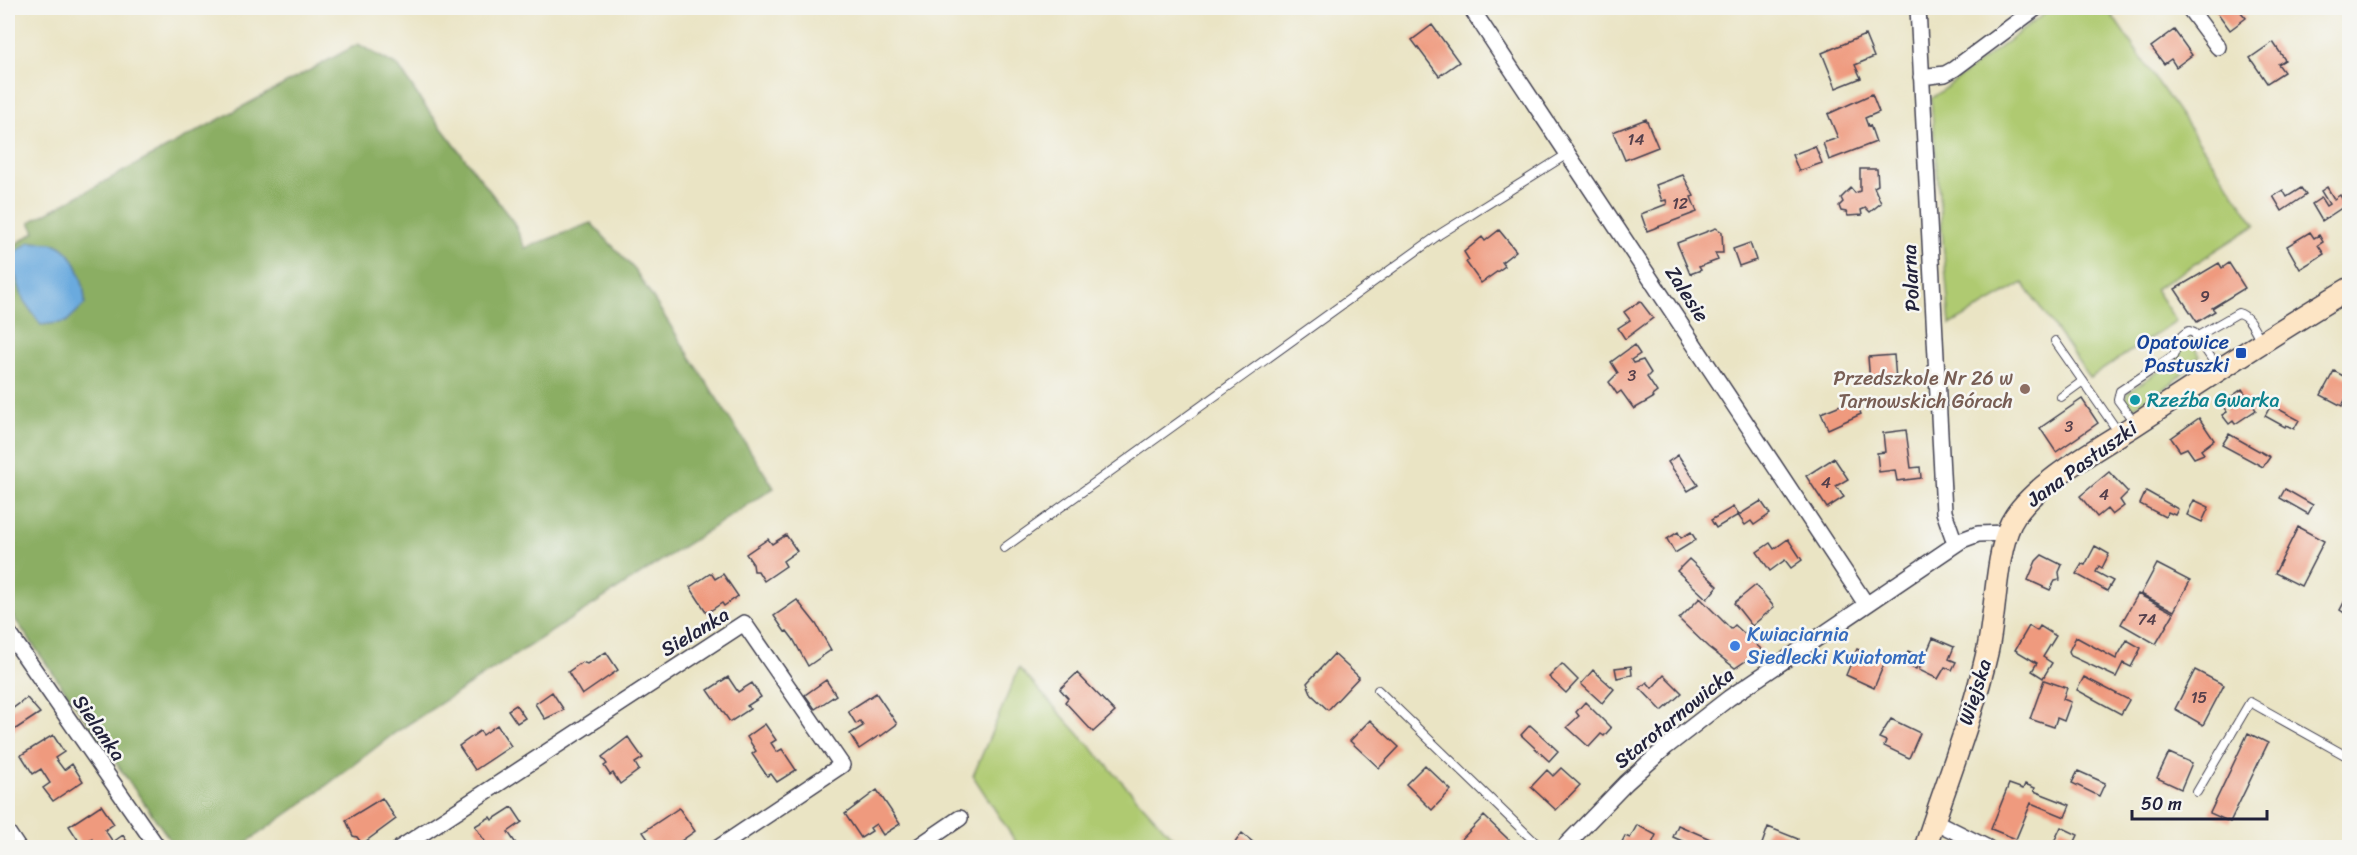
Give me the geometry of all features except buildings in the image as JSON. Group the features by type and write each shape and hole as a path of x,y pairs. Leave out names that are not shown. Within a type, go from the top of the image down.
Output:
{"street":[{"name":"Zalesie","path":"1471,8 1866,604"},
{"name":"Polarna","path":"1918,8 1944,512 1955,543"},
{"path":"1922,77 1946,74 2036,8"},
{"path":"2189,8 2218,47"},
{"name":"Jana Pastuszki","path":"2007,533 2012,522 2031,497 2218,369 2349,288"},
{"name":"Starotarnowicka","path":"1563,848 1626,783 1666,747 1729,698 1955,543 1978,534 2007,533"},
{"name":"Wiejska","path":"1925,848 1988,652 2007,533"},
{"name":"Sielanka","path":"400,848 744,623 842,765 718,848"},
{"name":"Sielanka","path":"8,632 158,848"},
{"path":"916,848 960,818"},
{"path":"1934,821 1988,848"},
{"path":"8,833 18,848"}],"lane":[{"path":"1004,548 1440,234 1569,153"},
{"path":"2196,337 2238,312 2251,323 2261,341"},
{"path":"2128,429 2118,400 2120,392 2173,356 2178,338 2183,334 2188,331 2193,333 2218,369"},
{"path":"2055,340 2083,381 2128,429"},
{"path":"2061,397 2083,381"},
{"path":"1378,690 1540,848"},
{"path":"2197,792 2250,702 2349,758"}],"green space":[{"path":"2052,8 2107,8 2256,225 2155,289 2176,321 2090,378 2023,283 1950,325 1931,99"},
{"path":"358,44 399,67 422,102 514,223 525,248 591,223 635,270 774,488 396,732 310,798 240,847 175,847 8,609 8,249 35,232 30,222"},
{"path":"2188,338 2200,356 2172,383 2130,410 2125,402 2128,392 2177,359 2183,339"},
{"path":"1019,668 1181,847 1019,847 973,776"}],"water":[{"path":"30,242 58,245 65,249 79,271 85,304 66,322 41,325 24,301 9,257"}],"place":[{"name":"Opatowice Pastuszki","path":"2241,353"},
{"name":"Przedszkole Nr 26 w Tarnowskich Górach","path":"2025,389"},
{"name":"Rzeźba Gwarka","path":"2135,400"},
{"name":"Kwiaciarnia Siedlecki Kwiatomat","path":"1735,646"}]}
